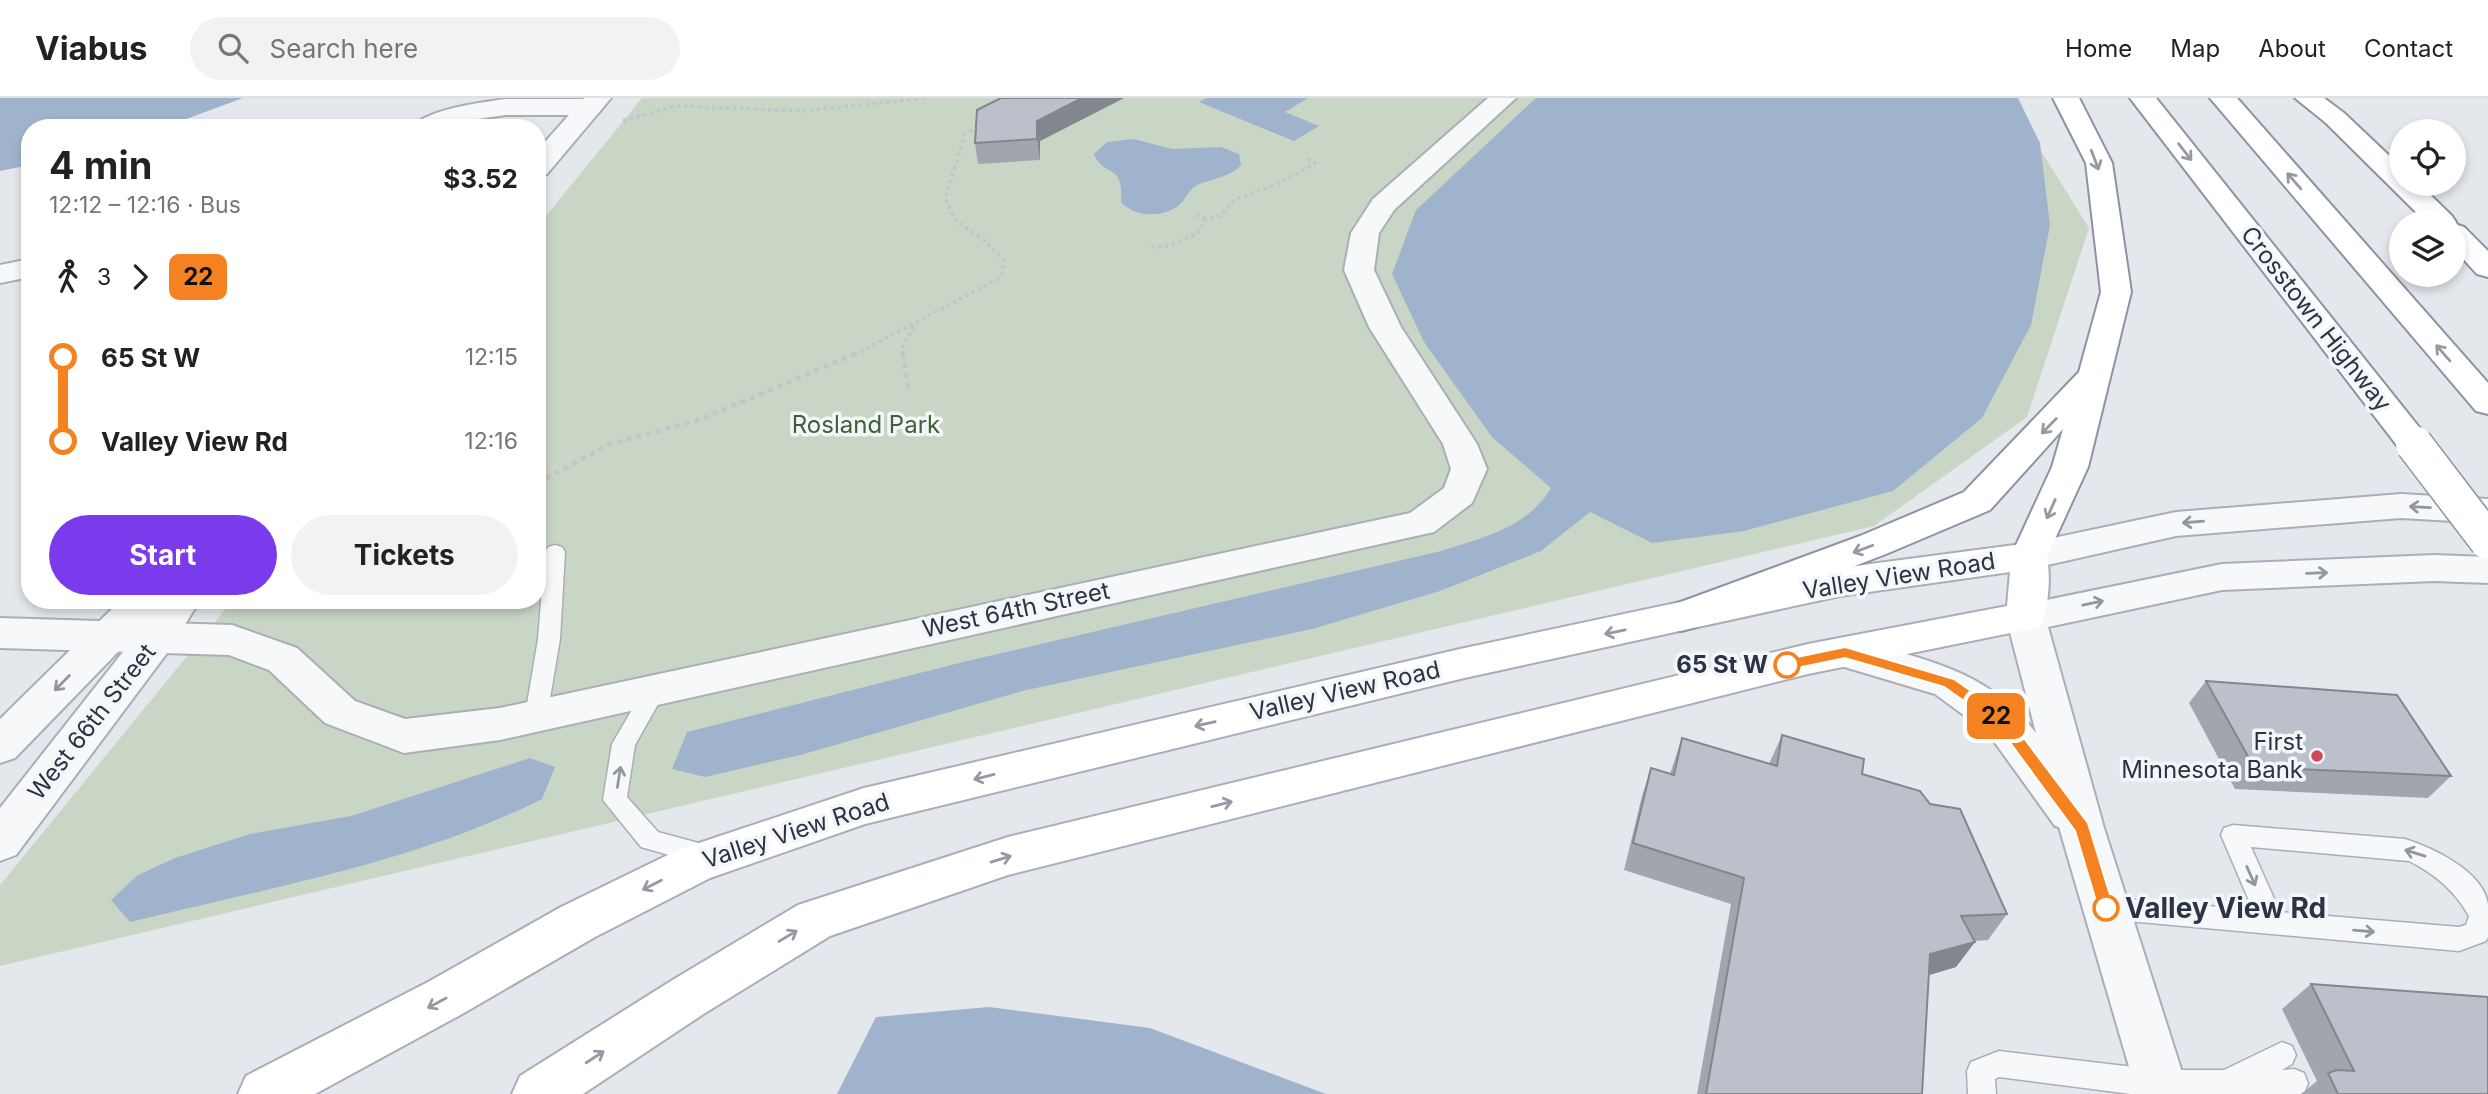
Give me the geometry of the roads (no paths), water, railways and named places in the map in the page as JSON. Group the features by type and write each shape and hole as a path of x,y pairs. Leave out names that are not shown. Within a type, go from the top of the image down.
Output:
{"main road":[{"path":"538,1094 688,997 815,920 1009,856 1845,652 2026,617 2030,556 2070,467 2116,292 2098,163 2066,98"},
{"name":"Crosstown Highway","path":"2143,98 2488,541"},
{"path":"2223,98 2488,404"},
{"path":"2308,98 2335,118 2389,170"},
{"path":"2415,196 2430,210"},
{"path":"2466,245 2488,268"},
{"path":"1681,617 1873,545 1977,501 2094,375"},
{"name":"Valley View Road","path":"264,1094 445,998 578,922 694,864 864,806 1447,667 1840,582 2030,556"}],"street":[{"name":"West 64th Street","path":"150,619 232,640 284,659 340,712 404,736 500,724 1421,523 1459,495 1469,469 1460,444 1385,327 1359,270 1365,233 1382,205 1503,98"},
{"path":"444,119 500,106 594,103"},
{"path":"546,158 594,103"},
{"path":"0,274 21,270"},
{"name":"Valley View Road","path":"2030,556 2176,524 2401,506 2488,510"},
{"path":"2161,1089 2082,828 2026,617 2222,577 2434,568 2488,570"},
{"name":"West 66th Street","path":"0,746 108,637 166,609"},
{"name":"West 66th Street","path":"0,842 150,619"},
{"path":"0,633 108,637"},
{"path":"1845,652 1949,683 2003,721 2082,828"}],"lane":[{"path":"536,716 549,639 555,552"},
{"path":"655,690 624,744 615,800 650,840 714,857"},
{"path":"2106,908 2272,923 2459,939 2477,933 2482,916 2471,893 2446,869 2426,856 2405,849 2233,835 2272,923"},
{"path":"2224,1084 2282,1055"},
{"path":"1982,1094 1981,1070 1999,1064 2161,1089 2224,1084 2294,1083"}],"water":[{"path":"0,98 243,98 186,119 21,119 21,167 0,171"},
{"path":"1207,98 1308,98 1285,112 1319,126 1294,141 1199,102"},
{"path":"1536,98 2018,98 2040,143 2050,225 2031,325 1982,418 1893,491 1744,531 1652,543 1590,512 1541,551 1440,591 1312,629 1022,691 804,754 705,777 672,769 687,732 967,661 1441,551 1502,530 1529,513 1551,488 1492,437 1424,342 1392,274 1416,210"},
{"path":"1134,139 1172,149 1221,147 1239,154 1241,165 1226,175 1196,186 1181,204 1171,210 1156,214 1141,213 1133,211 1121,202 1121,189 1116,175 1098,162 1094,154 1107,142"},
{"path":"530,758 555,767 542,799 443,840 340,872 130,922 111,900 138,875 175,858 250,834 351,816"},
{"path":"989,1007 1150,1028 1326,1094 837,1094 876,1017"}],"place":[{"name":"65 St W","path":"1787,665"},
{"name":"First Minnesota Bank","path":"2317,756"},
{"name":"Valley View Rd","path":"2106,908"}],"park label":[{"name":"Rosland Park","path":"866,425"}]}
